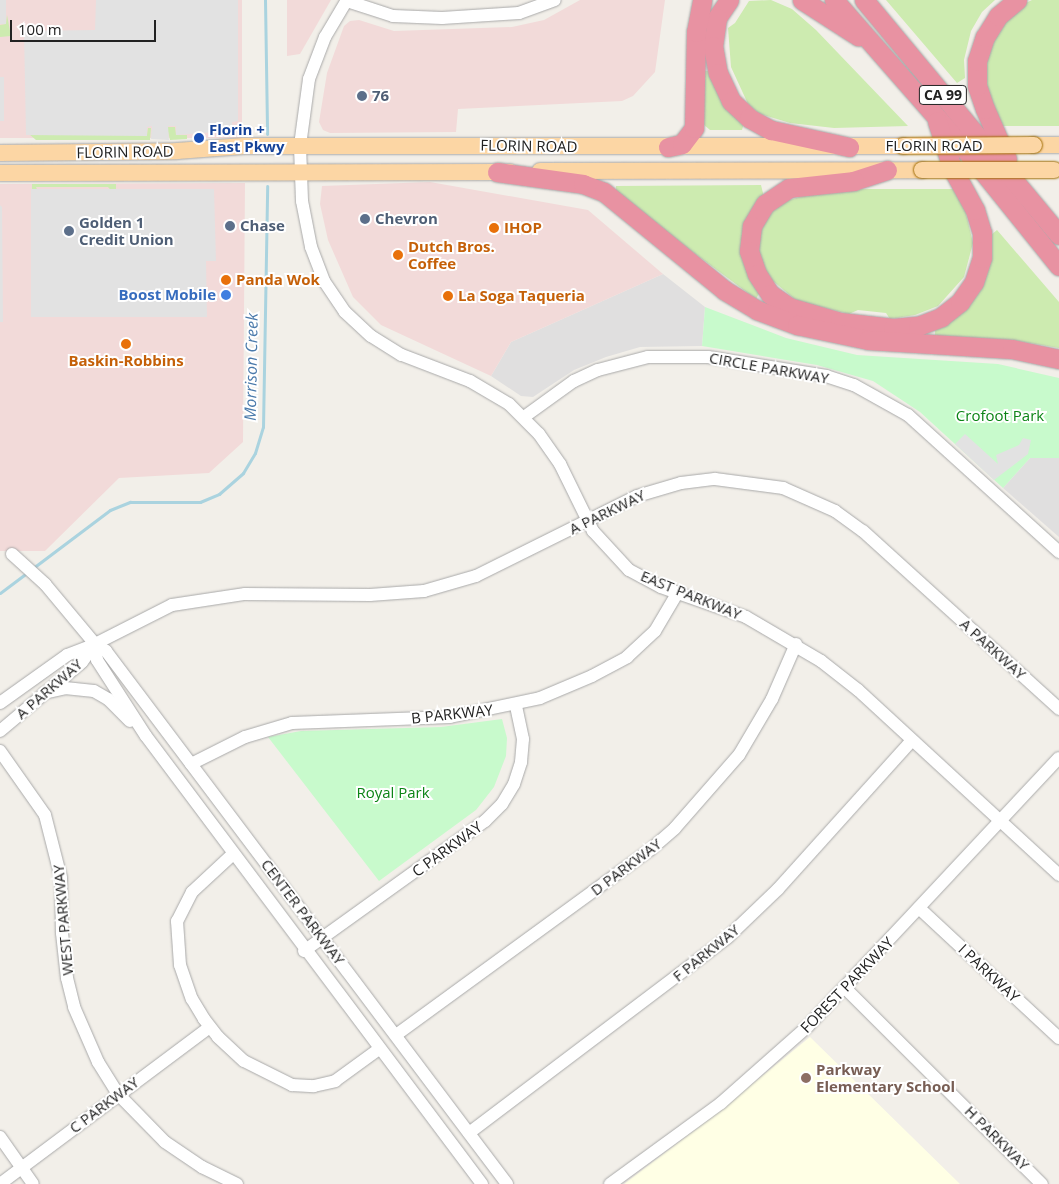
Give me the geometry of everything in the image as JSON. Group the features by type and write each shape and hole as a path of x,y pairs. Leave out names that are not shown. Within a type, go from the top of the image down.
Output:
{"highway":[{"path":"668,147 682,144 694,128 696,32 702,0"},
{"path":"729,0 717,18 713,46 718,73 731,101 749,118 771,130 849,147"},
{"path":"802,0 877,50"},
{"name":"CA 99","path":"834,0 937,121 972,159 1059,266"},
{"name":"CA 99","path":"864,0 1059,235"},
{"path":"1017,0 998,16 984,37 977,61 978,86 984,109 1022,189"},
{"path":"887,170 854,180 788,188 765,204 752,226 749,250 757,274 770,294 789,307 832,320 893,328 918,326 940,317 960,302 974,282 979,266 982,233 975,210 952,168 937,121"},
{"path":"497,172 583,184 604,192 724,290 756,310 797,325 868,340 1012,349 1059,359"}],"main road":[{"name":"FLORIN ROAD","path":"0,153 177,151 244,146 849,147 1059,145"},
{"name":"FLORIN ROAD","path":"0,174 300,171 1056,170"}],"street":[{"path":"347,0 388,16 442,18 518,14 555,0"},
{"name":"EAST PARKWAY","path":"347,0 325,37 309,80 300,146 302,201 313,253 324,282 345,312 389,348 470,381 503,400 524,417 560,464 587,520 609,551 629,570 678,592 746,617 796,644 840,675 1059,875"},
{"name":"CIRCLE PARKWAY","path":"524,417 574,382 598,370 648,357 708,357 826,376 854,385 908,415 1059,552"},
{"name":"A PARKWAY","path":"0,703 67,654 95,644 149,614 194,600 244,594 370,595 424,591 476,576 637,496 692,481 738,480 805,496 836,511 863,531 1059,709"},
{"name":"CENTER PARKWAY","path":"12,554 45,584 95,644 106,651 324,938 507,1184"},
{"name":"B PARKWAY","path":"191,764 245,737 292,723 450,717 516,705 567,688 627,657 654,631 678,592"},
{"name":"A PARKWAY","path":"0,731 82,662 95,644"},
{"name":"CENTER PARKWAY","path":"95,644 97,660 146,736 304,951 482,1184"},
{"name":"D PARKWAY","path":"396,1035 650,850 675,828 739,755 772,699 796,644"},
{"path":"44,693 65,688 94,692 108,699 146,736"},
{"name":"C PARKWAY","path":"304,951 485,821 502,804 514,784 521,762 523,739 516,705"},
{"name":"F PARKWAY","path":"469,1132 728,937 778,889 912,740"},
{"name":"WEST PARKWAY","path":"0,751 45,815 60,871 64,963 74,1007 98,1062 118,1094 165,1142 202,1167 237,1184"},
{"name":"FOREST PARKWAY","path":"610,1184 721,1103 766,1066 845,988 1059,758"},
{"path":"233,854 185,900 176,926 183,977 210,1027 235,1054 254,1068 281,1082 303,1086 335,1081 379,1049"},
{"name":"I PARKWAY","path":"919,908 1059,1038"},
{"name":"H PARKWAY","path":"845,988 1042,1184"},
{"name":"C PARKWAY","path":"0,1184 210,1027"},
{"path":"0,1137 20,1169 33,1184"}],"shaded area":[{"path":"0,0 242,0 242,138 0,138"},
{"path":"0,0 6,0 6,24 0,24"},
{"path":"96,0 238,0 238,121 232,122 233,135 219,136 217,122 216,132 176,135 176,126 168,126 169,140 151,139 152,126 147,127 147,136 26,135 24,31 95,30"},
{"path":"287,0 331,0 300,54 287,56"},
{"path":"580,0 665,0 655,72 633,96 622,101 458,109 456,132 330,133 323,130 319,122 327,73 344,26 350,21 359,20 394,31 512,27 544,20"},
{"path":"0,77 4,77 4,121 0,121"},
{"path":"430,182 588,210 663,274 511,342 491,376 381,325 353,297 328,240 320,204 322,186"},
{"path":"245,183 243,442 209,473 119,478 45,551 0,551 0,184"},
{"path":"31,189 214,189 216,261 206,261 207,317 31,317"},
{"path":"0,205 2,207 3,322 0,322"},
{"path":"663,274 705,307 702,346 640,347 606,357 574,370 533,397 521,396 491,376 511,342"},
{"path":"965,434 998,464 996,455 1019,445 1023,438 1031,440 1028,454 994,480 955,444"},
{"path":"1030,458 1059,458 1059,537 1003,488"},
{"name":"Parkway Elementary School","path":"810,1037 960,1184 624,1184 709,1119"}],"green space":[{"path":"771,0 792,9 816,30 908,126 834,128 790,123 760,114 748,104 731,67 728,28 735,23 749,1"},
{"path":"886,0 995,0 982,12 971,31 964,60 965,78 957,83"},
{"path":"1032,0 1059,0 1059,126 1003,126 990,104 983,68 999,25 1018,7"},
{"path":"7,15 11,36 0,37 0,25 6,24"},
{"path":"703,71 709,71 744,123 742,130 710,130 703,124"},
{"path":"167,127 175,127 176,135 187,135 187,139 170,140"},
{"path":"148,128 151,128 150,140 36,140 29,134 147,135"},
{"path":"32,184 116,184 116,196 108,187 36,187 40,196 32,196"},
{"path":"761,185 764,197 754,209 760,292 756,299 616,195 616,186"},
{"path":"857,189 954,189 964,205 973,243 964,277 938,306 915,315 890,319 886,313 858,310 849,314 797,301 767,276 759,258 758,241 761,227 771,211 786,201 803,196"},
{"path":"997,230 1059,302 1059,348 1011,340 935,336 935,329 983,283 990,265 991,235"},
{"name":"Crofoot Park","path":"705,307 786,338 857,355 998,364 1059,378 1059,458 1030,458 1003,488 920,412 873,381 817,365 702,346"},
{"name":"Royal Park","path":"502,719 507,738 506,756 494,787 476,810 379,881 268,737 301,731 441,727"}],"waterway":[{"name":"Morrison Creek","path":"265,0 267,134"},
{"name":"Morrison Creek","path":"33,568 110,510 130,502 200,502 219,494 243,473 255,453 263,427 267,186"},
{"name":"Morrison Creek","path":"0,593 28,572"}],"place":[{"name":"76","path":"362,96"},
{"name":"Florin + East Pkwy","path":"199,138"},
{"name":"Chevron","path":"365,219"},
{"name":"Chase","path":"230,226"},
{"name":"IHOP","path":"494,228"},
{"name":"Golden 1 Credit Union","path":"69,231"},
{"name":"Dutch Bros. Coffee","path":"398,255"},
{"name":"Panda Wok","path":"226,280"},
{"name":"Boost Mobile","path":"226,295"},
{"name":"La Soga Taqueria","path":"448,296"},
{"name":"Baskin-Robbins","path":"126,344"},
{"name":"Parkway Elementary School","path":"806,1078"}]}
